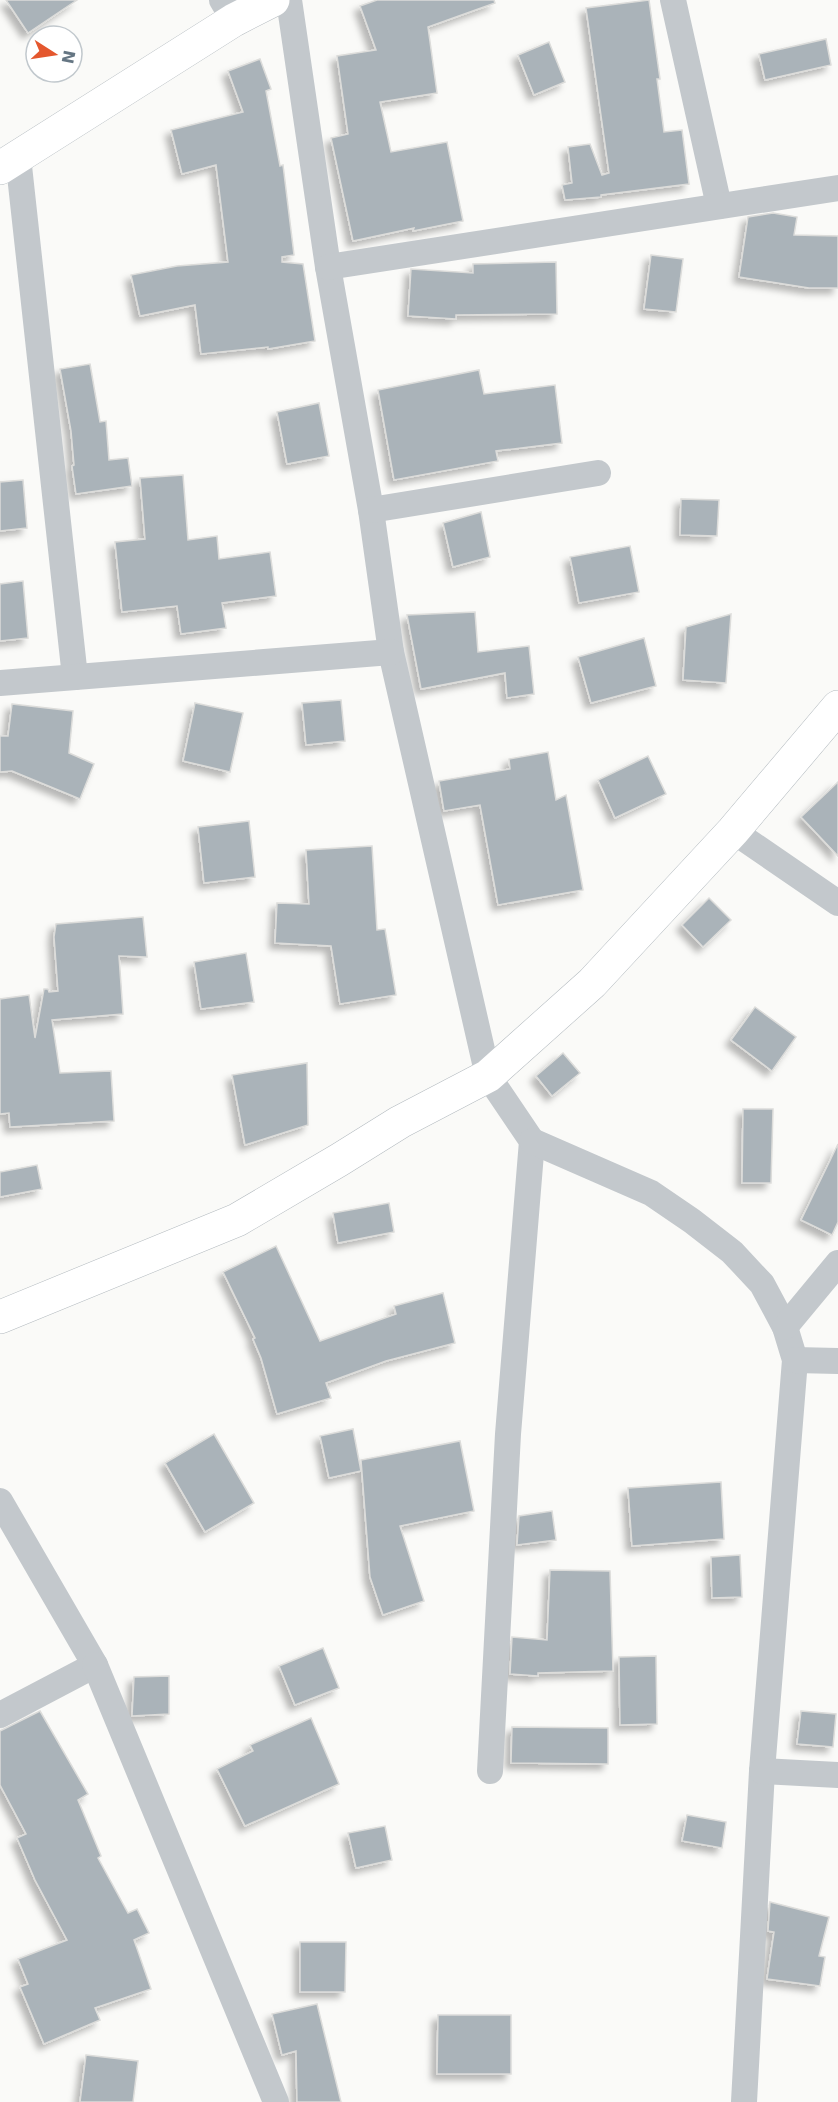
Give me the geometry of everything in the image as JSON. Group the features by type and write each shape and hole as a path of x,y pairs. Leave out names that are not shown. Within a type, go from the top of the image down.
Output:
{"street":[{"path":"75,677 9,162 228,10 273,0"},
{"path":"289,0 328,267 371,510 391,652 488,1076 532,1141 651,1193 732,1252 762,1284 785,1326 795,1360 762,1771 744,2102"},
{"path":"673,0 719,206"},
{"path":"328,267 838,188"},
{"path":"371,510 598,472"},
{"path":"0,683 391,652"},
{"path":"0,1317 237,1220 400,1122 488,1076 592,983 733,831 838,707"},
{"path":"733,831 838,903"},
{"path":"490,1771 508,1434 532,1141"},
{"path":"785,1326 838,1263"},
{"path":"795,1360 838,1361"},
{"path":"0,1501 95,1665 276,2102"},
{"path":"0,1715 95,1665"},
{"path":"762,1771 838,1775"}],"building":[{"path":"6,0 77,0 41,24 24,24 24,27"},
{"path":"377,0 494,0 495,3 428,27 437,93 380,102 391,152 447,142 463,221 413,231 414,228 353,241 331,138 348,134 337,56 376,50 360,6"},
{"path":"649,0 660,79 657,79 664,132 682,130 689,184 565,200 562,185 572,183 568,147 590,144 602,175 609,173 586,8"},
{"path":"826,39 831,65 765,80 759,54"},
{"path":"549,42 565,82 534,95 518,55"},
{"path":"260,59 271,89 266,91 280,166 283,165 294,255 282,257 282,262 303,264 315,341 268,349 268,347 201,354 195,305 140,316 131,275 177,266 228,262 216,165 182,174 171,130 243,112 228,71"},
{"path":"773,213 797,217 794,235 838,236 838,288 809,288 739,277 748,217"},
{"path":"651,255 683,259 676,312 644,309"},
{"path":"556,262 557,314 456,315 456,319 408,316 411,269 473,273 473,264"},
{"path":"90,364 100,422 106,421 109,460 128,458 132,486 76,494 71,431 60,369"},
{"path":"479,370 484,394 555,385 562,443 496,451 498,461 394,480 378,390"},
{"path":"319,403 329,456 287,464 277,412"},
{"path":"183,475 188,540 217,536 219,559 270,552 276,596 222,603 226,628 181,634 177,606 122,612 115,542 145,539 140,478"},
{"path":"23,480 27,528 0,531 0,482"},
{"path":"681,499 719,500 717,536 680,535"},
{"path":"481,512 490,557 453,567 443,523"},
{"path":"630,546 639,592 579,603 570,557"},
{"path":"23,581 28,638 0,641 0,584"},
{"path":"475,612 478,652 529,646 534,694 507,698 505,673 421,689 407,615"},
{"path":"731,614 726,683 683,680 686,627"},
{"path":"644,638 656,686 591,703 578,657"},
{"path":"341,700 345,741 306,745 302,703"},
{"path":"195,703 243,713 230,772 183,761"},
{"path":"12,704 73,711 69,753 94,764 80,799 12,771 0,772 0,736 8,736"},
{"path":"548,752 556,800 566,795 583,890 498,905 480,805 444,811 439,781 510,769 509,759"},
{"path":"648,756 666,794 615,818 598,780"},
{"path":"838,782 838,856 801,817"},
{"path":"249,821 255,877 204,883 198,827"},
{"path":"372,846 377,930 385,929 396,995 340,1004 331,946 275,943 277,903 309,904 306,850"},
{"path":"709,898 731,920 703,947 682,925"},
{"path":"143,917 147,957 119,956 123,1014 52,1020 60,1073 111,1071 114,1121 10,1127 9,1113 0,1114 0,999 29,995 35,1038 44,989 48,989 49,992 58,991 54,937 56,924"},
{"path":"246,953 254,1002 201,1009 194,962"},
{"path":"755,1007 796,1037 772,1071 731,1040"},
{"path":"563,1053 580,1073 552,1096 536,1076"},
{"path":"307,1063 308,1125 245,1145 232,1075"},
{"path":"743,1109 773,1109 771,1183 742,1183"},
{"path":"838,1144 838,1222 832,1235 801,1220"},
{"path":"37,1165 42,1189 0,1197 0,1172"},
{"path":"389,1203 394,1232 338,1243 333,1213"},
{"path":"276,1246 320,1341 396,1314 394,1306 443,1293 455,1343 386,1361 326,1383 331,1398 277,1414 261,1358 253,1339 255,1338 223,1272"},
{"path":"353,1429 361,1471 329,1478 320,1436"},
{"path":"214,1434 254,1503 205,1532 165,1463"},
{"path":"460,1441 474,1511 400,1526 424,1601 383,1615 370,1577 361,1460"},
{"path":"721,1482 724,1539 632,1546 628,1488"},
{"path":"552,1511 556,1540 517,1545 519,1516"},
{"path":"740,1555 742,1597 712,1598 711,1557"},
{"path":"550,1570 610,1571 613,1671 538,1673 538,1676 510,1674 512,1637 547,1640"},
{"path":"323,1648 339,1688 295,1705 279,1666"},
{"path":"656,1656 657,1724 620,1725 619,1657"},
{"path":"169,1676 169,1714 132,1716 134,1677"},
{"path":"40,1711 88,1794 78,1800 101,1856 98,1858 128,1913 137,1909 149,1933 134,1940 151,1989 95,2008 100,2020 44,2044 20,1987 28,1984 18,1959 67,1940 35,1880 17,1838 26,1834 0,1785 0,1731"},
{"path":"801,1711 836,1714 833,1747 797,1744"},
{"path":"311,1718 339,1784 245,1826 217,1769 253,1751 250,1745"},
{"path":"512,1727 608,1728 608,1764 511,1763"},
{"path":"687,1815 726,1822 722,1848 682,1841"},
{"path":"385,1826 392,1860 356,1868 348,1833"},
{"path":"770,1902 829,1917 819,1956 825,1957 820,1986 767,1979 774,1932 768,1931"},
{"path":"300,1942 346,1942 345,1992 300,1992"},
{"path":"317,2004 341,2102 297,2102 296,2051 282,2055 272,2014"},
{"path":"438,2015 511,2015 511,2074 437,2074"},
{"path":"86,2055 138,2061 133,2102 80,2102"}]}
